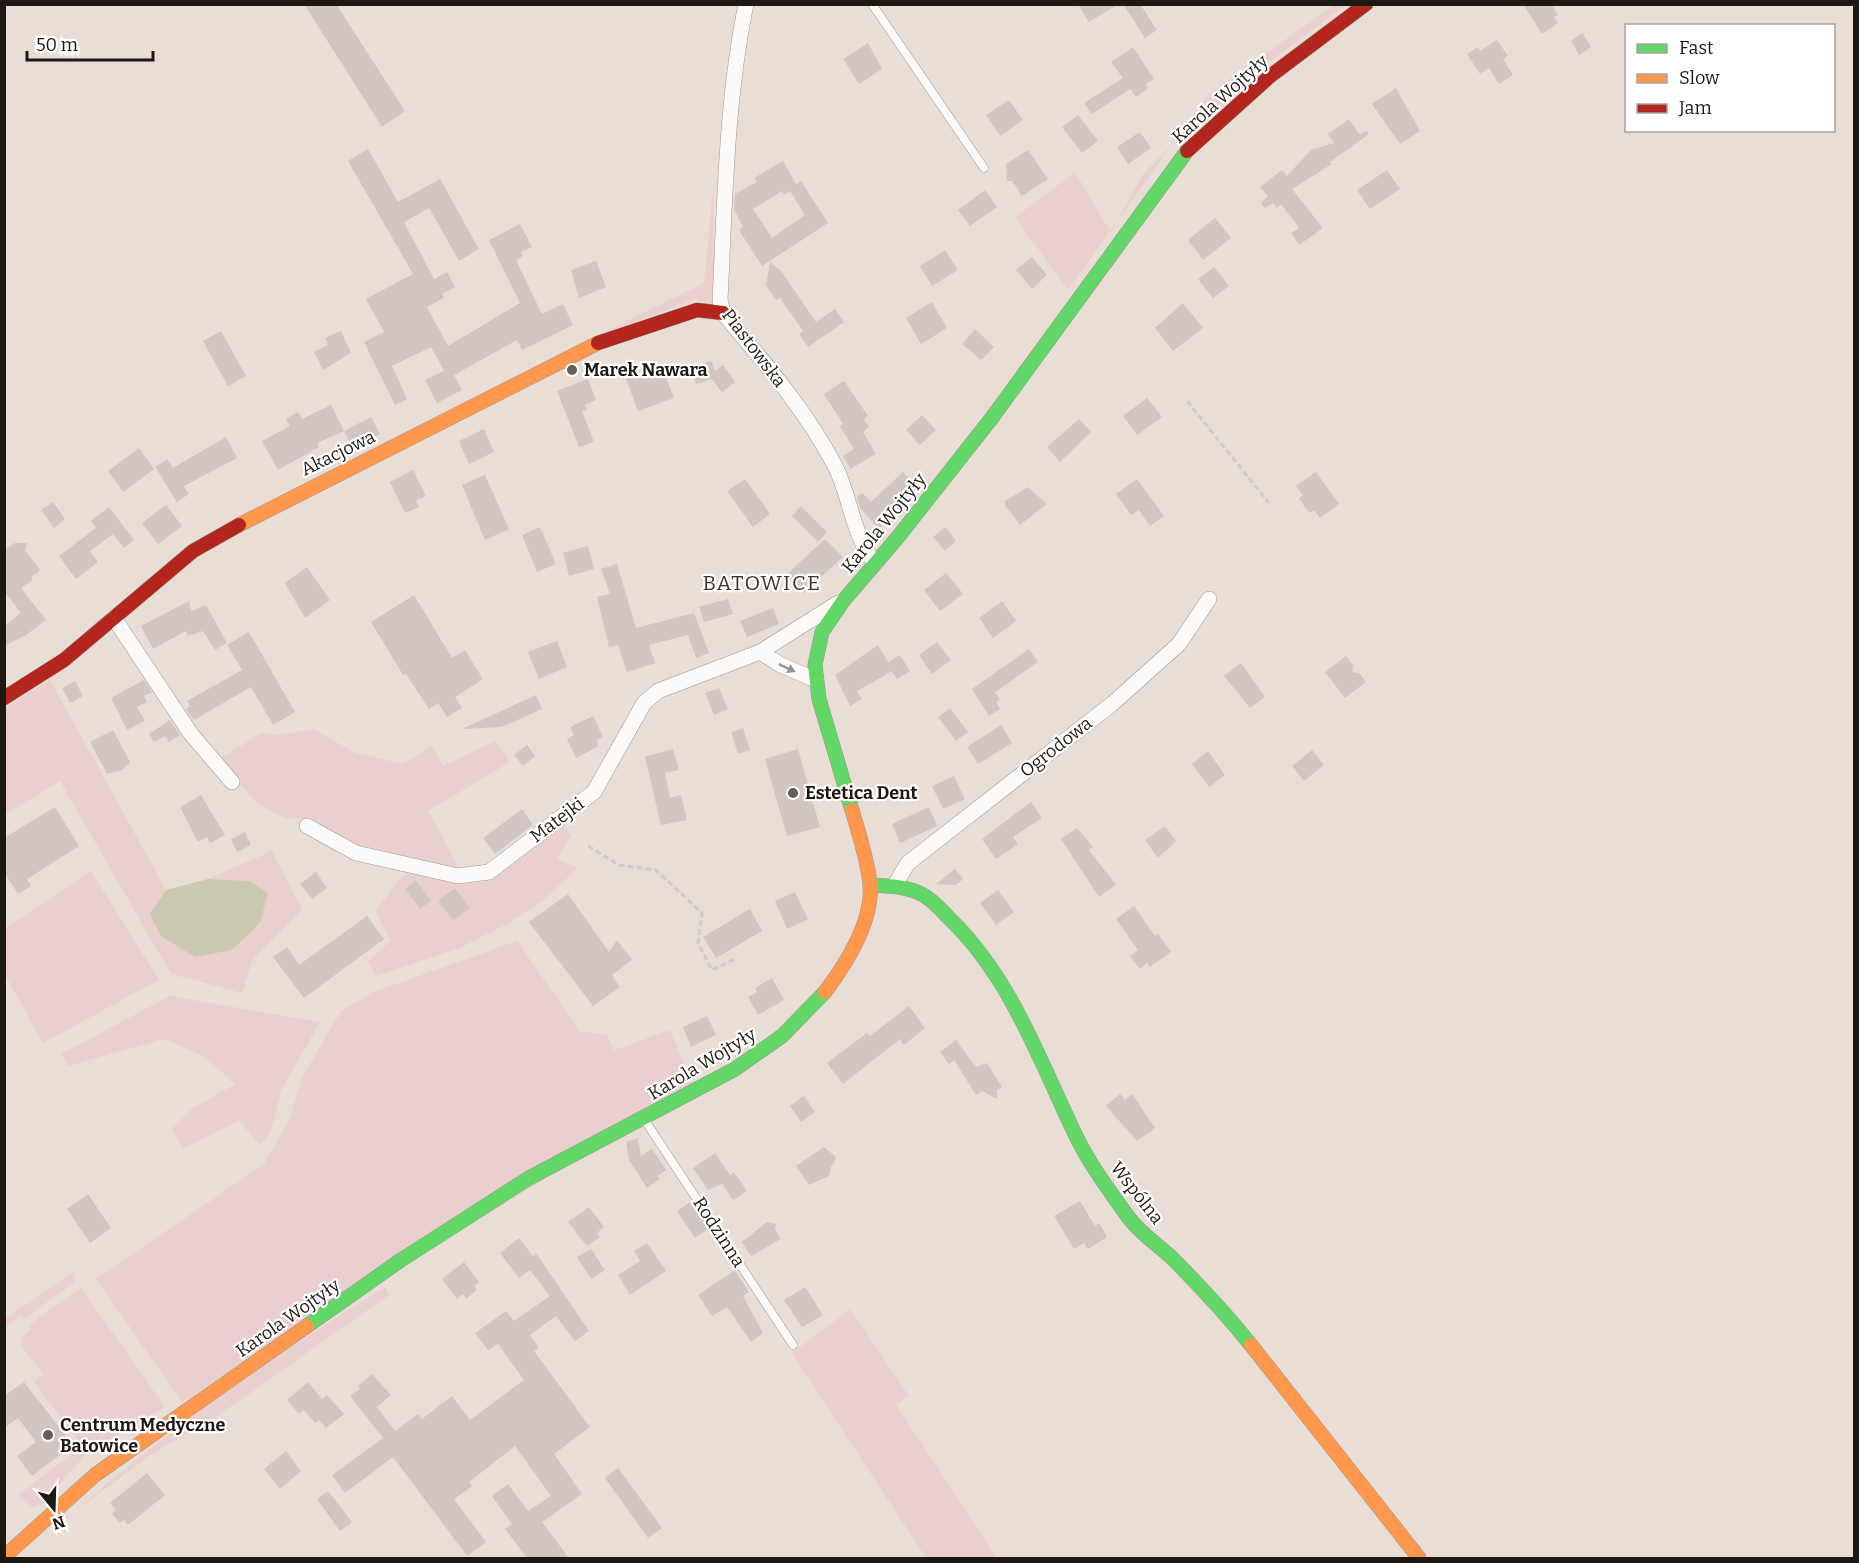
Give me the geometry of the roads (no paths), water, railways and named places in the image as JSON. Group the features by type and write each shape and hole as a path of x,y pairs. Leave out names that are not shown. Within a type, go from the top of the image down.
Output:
{"street":[{"name":"Piastowska","path":"746,4 734,70 720,300 723,313 784,388 829,456 841,480 862,543 875,563"},
{"name":"Karola Wojtyły","path":"4,1557 95,1475 400,1260 529,1178 644,1119 759,1053 818,1000 850,958 865,918 870,885 867,866 830,741 816,680 818,641 844,600 991,419 1184,154 1269,77 1366,4"},
{"name":"Akacjowa","path":"4,698 64,660 193,550 286,498 484,401 586,347 696,310 723,313"},
{"name":"Ogrodowa","path":"894,886 908,863 1112,704 1179,644 1209,599"},
{"name":"Matejki","path":"307,826 356,853 458,876 489,872 594,792 644,704 658,692 760,652 844,600"},
{"path":"114,618 191,734 232,782"},
{"path":"760,652 781,665 816,680"},
{"name":"Wspólna","path":"870,885 894,886 926,896 960,929 990,967 1031,1036 1091,1164 1129,1218 1140,1232 1168,1254 1213,1298 1419,1558"}],"lane":[{"path":"872,4 984,168"},
{"name":"Rodzinna","path":"644,1119 793,1345"}],"place":[{"name":"Marek Nawara","path":"572,370"},
{"name":"Estetica Dent","path":"793,793"},
{"name":"Centrum Medyczne Batowice","path":"48,1435"}],"district":[{"name":"BATOWICE","path":"762,583"}]}
